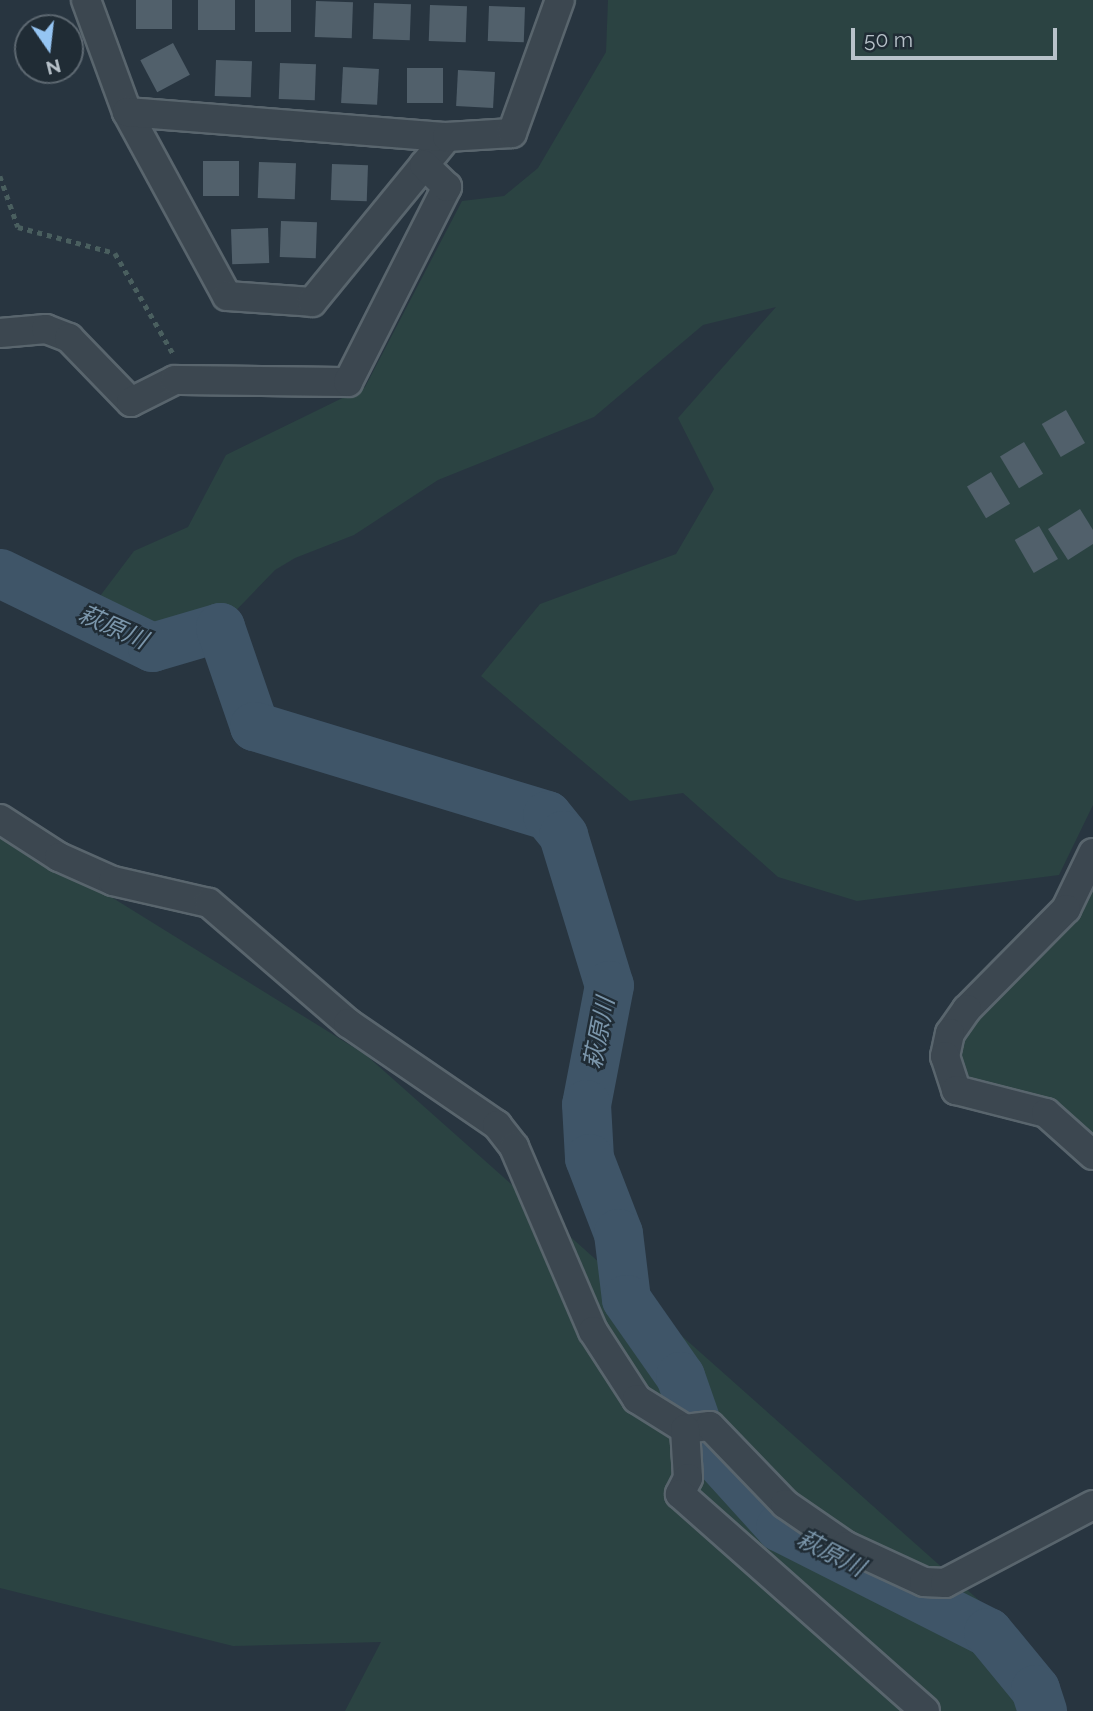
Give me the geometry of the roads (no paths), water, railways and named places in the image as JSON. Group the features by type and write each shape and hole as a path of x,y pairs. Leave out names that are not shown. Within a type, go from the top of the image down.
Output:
{"street":[{"path":"86,0 127,112 228,296 312,302 447,137"},
{"path":"127,112 447,137 512,133 560,0"},
{"path":"0,333 46,329 69,338 131,402 175,380 348,382 447,187 424,164"},
{"path":"0,819 59,857 113,881 209,903 348,1023 496,1125 514,1147 593,1331 637,1399 698,1427 785,1504 846,1546 924,1582 944,1583 968,1574 1093,1505"},
{"path":"1093,853 1066,909 967,1009 950,1033 945,1056 956,1090 1046,1113 1093,1155"},
{"path":"698,1427 688,1478 680,1494 925,1711"}],"waterway":[{"name":"萩原川","path":"0,573 152,647 220,627 254,726 547,815 563,835 609,985 586,1104 589,1158 618,1233 626,1299 680,1376 703,1442 780,1527 988,1632 1035,1689 1042,1711"}]}
